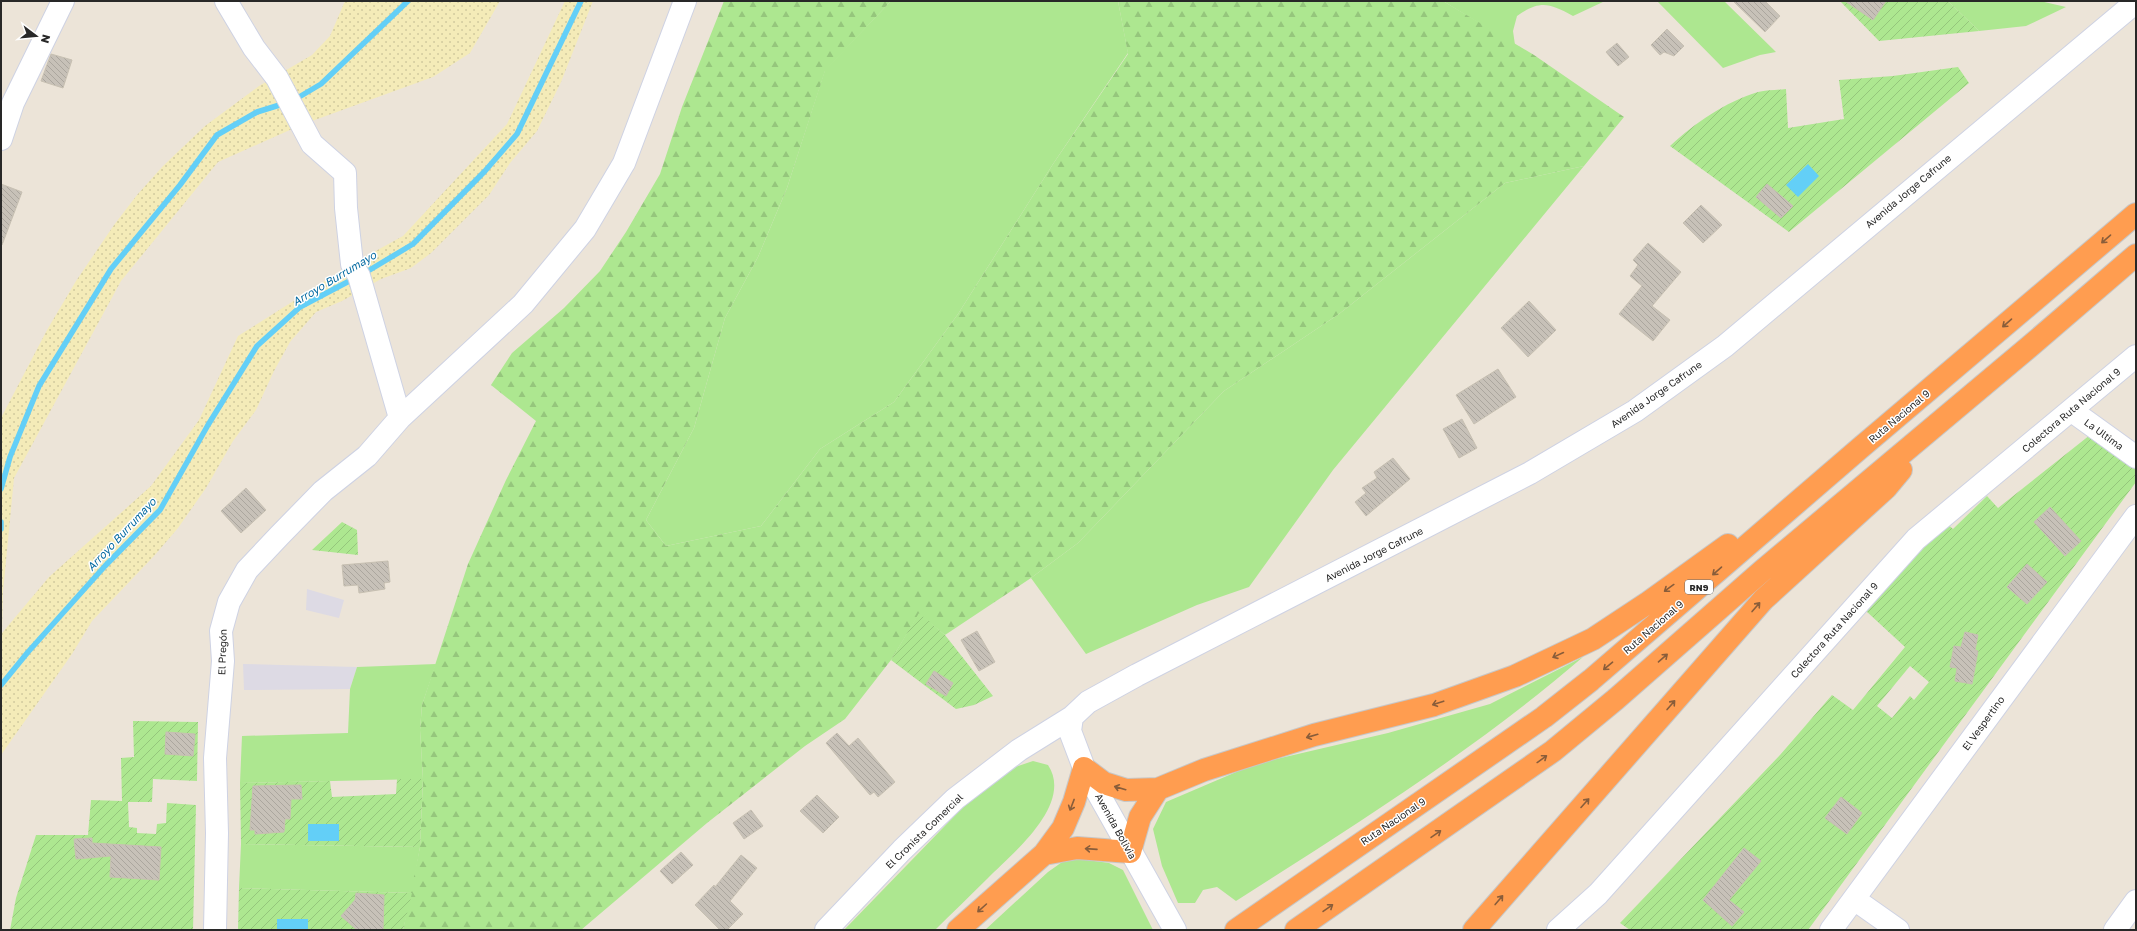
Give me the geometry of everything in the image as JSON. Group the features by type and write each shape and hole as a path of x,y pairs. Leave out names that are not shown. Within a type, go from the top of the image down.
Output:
{"highway":[{"name":"Ruta Nacional 9","path":"1237,929 1544,717 1621,654 1859,449 2136,214"},
{"path":"1296,930 1553,751 1627,689 1762,571 1951,414 2136,254"},
{"path":"1474,930 1763,600 1886,488 1951,414"},
{"path":"958,930 1044,854 1063,828 1074,802 1084,768 1104,783 1126,790 1158,790 1204,770 1314,735 1434,705 1514,676 1593,639 1649,602 1859,449"},
{"path":"1044,854 1077,848 1130,852 1140,817 1158,790"}],"street":[{"path":"1,139 13,103 63,1"},
{"path":"226,1 254,48 276,78 312,144 345,172 346,208 352,264 359,276 400,418"},
{"name":"El Pregón","path":"215,930 218,833 215,758 223,660 221,631 229,602 248,570 268,547 323,491 367,456 400,418 523,304 585,229 624,163 685,1"},
{"name":"Avenida Jorge Cafrune","path":"1072,717 1088,702 1137,675 1530,474 1635,411 1724,346 2136,2"},
{"name":"Colectora Ruta Nacional 9","path":"1558,930 1598,894 1916,539 2136,356"},
{"name":"La Ultima","path":"2072,410 2136,457"},
{"name":"El Vespertino","path":"1831,930 2136,516"},
{"name":"Avenida Bolivia","path":"1072,717 1070,731 1084,768 1175,930"},
{"name":"El Cronista Comercial","path":"826,930 902,850 955,799 1019,750 1072,717"},
{"path":"1854,899 1898,930"},
{"path":"2114,930 2136,900"}],"shaded area":[{"path":"307,589 344,600 339,618 306,610"},
{"path":"243,664 357,667 350,689 244,690"}],"green space":[{"path":"724,1 891,1 825,71 787,188 758,257 725,318 694,428 646,520 666,546 761,526 820,449 894,402 958,314 1053,164 1128,54 1118,1 1443,1 1534,55 1624,117 1584,166 1505,183 1339,314 1224,391 1078,543 1031,578 945,635 919,614 891,660 845,719 805,746 707,823 581,930 403,930 420,847 423,779 420,730 422,705 468,564 506,480 536,421 491,385 512,353 564,308 600,271 626,232 660,174 682,107"},
{"path":"891,1 1118,1 1128,53 1053,164 958,314 894,402 820,449 761,526 666,546 646,520 694,428 725,318 758,257 787,188 825,70"},
{"path":"1443,1 1605,1 1573,16 1551,6 1545,5 1532,7 1517,16 1513,31 1515,45"},
{"path":"1657,1 1724,1 1776,52 1760,55 1723,68"},
{"path":"1840,1 1948,1 1979,31 1879,41"},
{"path":"1948,1 2040,1 2066,7 2026,26 1979,31"},
{"path":"1958,67 1969,83 1789,232 1670,146 1700,121 1722,107 1758,92 1786,89 1788,128 1844,119 1839,80 1893,76"},
{"path":"1584,166 1333,470 1249,587 1197,605 1086,654 1031,578 1078,543 1224,391 1339,314 1505,183"},
{"path":"2090,435 2136,470 2136,482 1808,930 1630,930 1620,923 1780,755 1832,695 1853,710 1905,647 1866,611 1944,521 1953,529 1987,496 1998,508","holes":["1910,666 1929,682 1914,700 1910,696 1892,718 1877,706"]},
{"path":"342,522 357,530 358,555 312,550"},
{"path":"919,613 945,635 993,696 974,705 956,709 891,660"},
{"path":"1583,657 1500,724 1457,755 1370,815 1236,901 1217,887 1203,890 1195,903 1178,903 1162,866 1153,829 1166,802 1255,764 1388,733 1490,704"},
{"path":"436,664 422,705 420,730 423,779 240,783 242,736 348,733 350,689 357,667"},
{"path":"133,721 198,722 197,781 153,779 152,802 128,802 129,827 137,828 137,833 156,834 157,824 166,823 167,803 196,805 193,930 10,930 16,898 36,835 88,835 91,800 122,801 121,758 134,757"},
{"path":"1033,761 1048,765 1054,780 1053,796 1047,812 1037,827 1011,856 935,930 844,930 970,800 1015,767"},
{"path":"397,779 423,779 420,847 241,844 240,783 330,781 332,797 396,794"},
{"path":"241,844 420,847 412,893 239,888"},
{"path":"1080,859 1109,863 1123,870 1153,930 985,930 1048,872 1065,860"},
{"path":"239,888 412,893 403,930 238,930"}],"sand":[{"path":"345,1 500,1 470,53 433,77 301,125 218,162 121,281 14,478 3,592 2,633 49,577 151,486 199,420 238,336 352,264 403,236 507,124 565,1 593,1 561,82 537,131 510,163 489,195 431,253 411,268 381,279 342,301 316,312 290,342 274,371 256,410 233,441 206,488 178,528 154,556 92,621 72,654 1,755 1,418 47,330 76,281 114,225 137,195 163,166 205,126 259,86 312,55 330,36"}],"water":[{"path":"1808,164 1819,176 1798,197 1786,185"},
{"path":"308,824 339,824 339,841 308,841"},
{"path":"277,919 308,919 308,930 277,930"}],"building":[{"path":"1733,1 1765,1 1780,16 1765,32"},
{"path":"1845,1 1886,1 1873,20"},
{"path":"1667,29 1684,46 1674,56 1664,52 1660,55 1651,45"},
{"path":"1617,43 1629,57 1618,66 1606,52"},
{"path":"51,54 72,60 63,88 41,81"},
{"path":"1,184 22,192 2,245 1,245"},
{"path":"1767,184 1793,206 1781,218 1756,197"},
{"path":"1701,205 1722,225 1703,243 1683,223"},
{"path":"1648,243 1681,272 1652,306 1670,320 1653,341 1619,314 1642,286 1630,276 1638,265 1633,260"},
{"path":"1529,301 1556,330 1528,357 1501,328"},
{"path":"1498,369 1516,397 1474,424 1456,395"},
{"path":"1462,419 1477,448 1459,458 1443,429"},
{"path":"1393,458 1410,479 1366,516 1355,502 1366,493 1362,488 1377,478 1374,472"},
{"path":"246,488 266,510 241,533 221,511"},
{"path":"2050,507 2081,541 2065,556 2034,522"},
{"path":"388,561 390,582 384,583 385,589 359,593 358,585 344,586 342,565"},
{"path":"2027,564 2047,582 2027,604 2007,587"},
{"path":"977,631 995,662 979,671 961,640"},
{"path":"1965,632 1978,635 1975,650 1978,651 1972,684 1955,681 1957,668 1950,667 1954,646 1961,647"},
{"path":"934,671 953,683 946,696 926,684"},
{"path":"166,732 195,734 193,756 165,754"},
{"path":"837,733 849,746 858,738 895,782 878,797 874,792 870,795 826,743"},
{"path":"301,785 302,799 291,799 290,819 285,819 284,832 255,834 255,830 250,830 253,786"},
{"path":"817,795 839,817 823,833 800,811"},
{"path":"1841,797 1862,813 1847,834 1825,818"},
{"path":"751,810 763,826 744,839 733,823"},
{"path":"92,838 92,843 161,847 159,880 110,877 111,856 76,859 74,839"},
{"path":"1744,848 1761,861 1729,900 1744,912 1732,926 1703,900"},
{"path":"681,852 693,865 672,884 660,871"},
{"path":"741,855 757,868 730,901 743,914 727,930 720,930 695,905 714,885 715,887"},
{"path":"356,893 384,895 383,930 357,930 341,916 355,900"}],"waterway":[{"name":"Arroyo Burrumayo","path":"294,100 321,84 408,1"},
{"name":"Arroyo Burrumayo","path":"363,274 413,244 485,171 517,134 581,1"},
{"name":"Arroyo Burrumayo","path":"1,489 10,457 39,386 111,269 180,185 217,135 257,112 286,103"},
{"name":"Arroyo Burrumayo","path":"1,685 28,652 105,566 160,510 208,425 257,346 300,307 355,278"},
{"name":"Arroyo Burrumayo","path":"1,522 1,529"}]}
